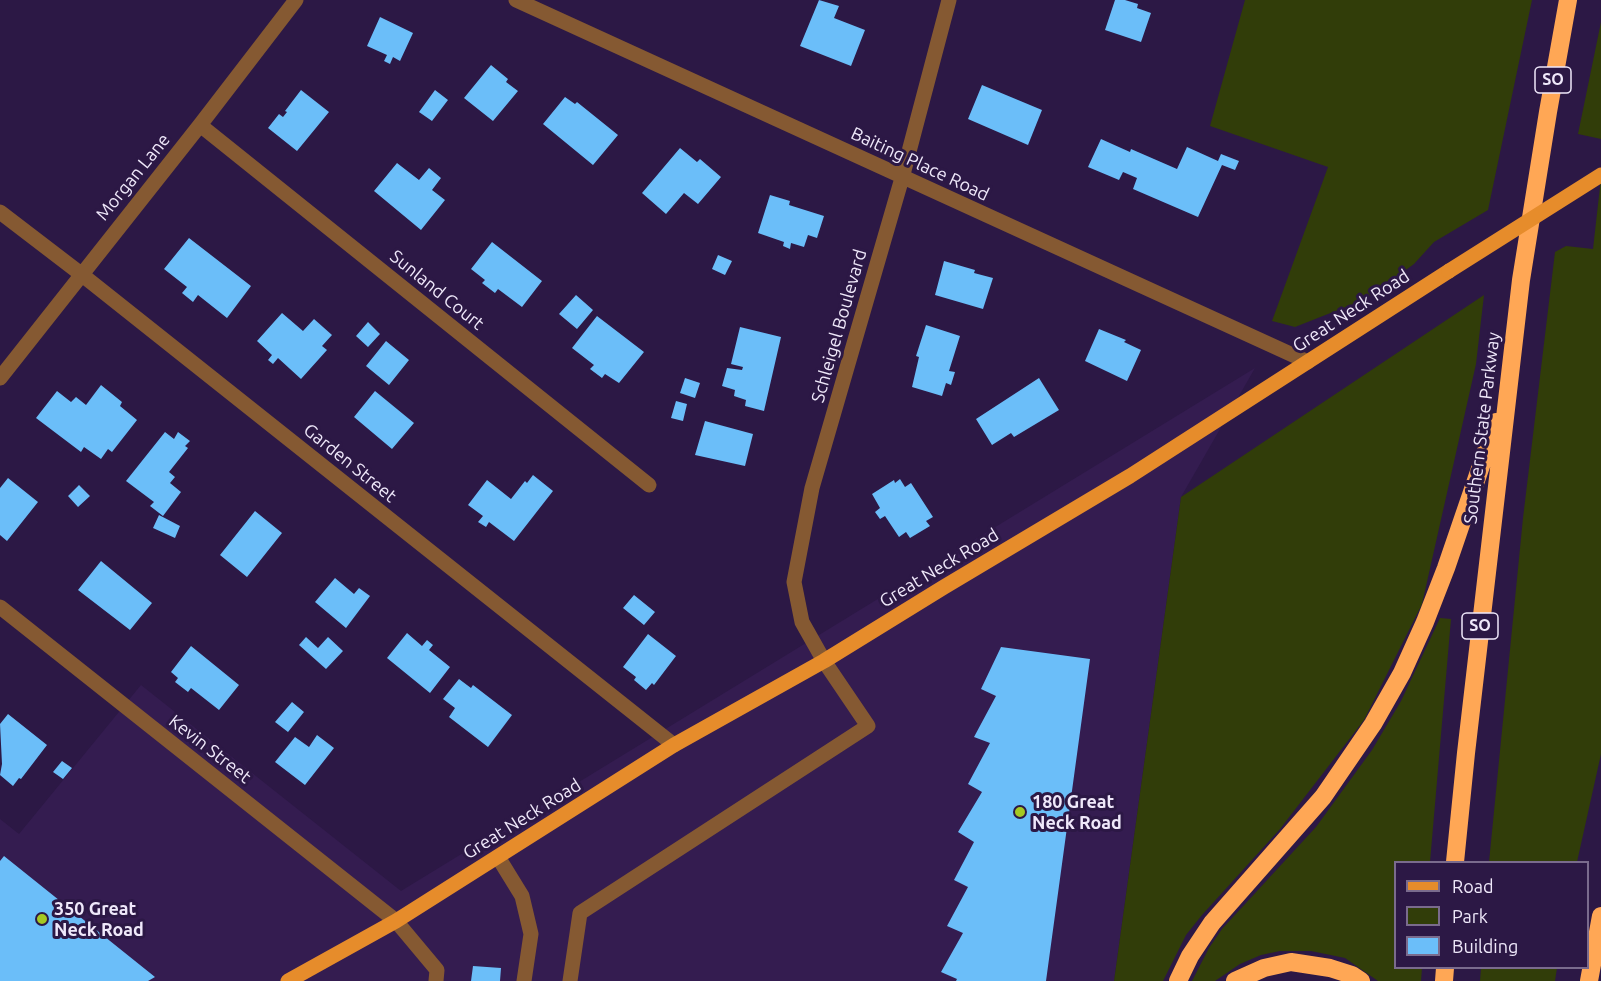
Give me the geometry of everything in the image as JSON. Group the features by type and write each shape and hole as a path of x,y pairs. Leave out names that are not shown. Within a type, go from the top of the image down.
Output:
{"highway":[{"name":"Southern State Parkway","path":"1455,861 1521,280 1568,0"},
{"path":"1178,981 1190,956 1212,923 1323,797 1347,766 1402,673 1446,568 1507,389"},
{"path":"1589,981 1601,916"},
{"path":"1235,981 1264,968 1291,962 1330,968 1352,975 1361,981"}],"main road":[{"name":"Great Neck Road","path":"288,981 396,921 674,745 824,661 1130,476 1601,175"}],"street":[{"name":"Morgan Lane","path":"0,378 296,0"},
{"name":"Baiting Place Road","path":"516,0 1308,362"},
{"name":"Schleigel Boulevard","path":"570,981 580,913 868,726 824,661 802,622 794,582 812,488 902,178 949,0"},
{"name":"Sunland Court","path":"200,125 649,485"},
{"name":"Garden Street","path":"0,212 674,745"},
{"name":"Kevin Street","path":"0,607 396,921 437,975"},
{"path":"498,857 522,896 531,934 524,981"}],"shaded area":[{"path":"1255,368 1181,497 1114,981 0,981 0,819 19,834 141,685 401,891"}],"green space":[{"path":"1245,0 1532,0 1488,210 1434,242 1414,264 1366,299 1295,327 1272,321 1328,167 1210,126"},
{"path":"1601,22 1601,139 1578,134"},
{"path":"1601,178 1601,754 1577,861 1489,861 1523,518 1555,252 1566,246 1593,249"},
{"path":"1484,295 1476,364 1422,604 1364,720 1280,829 1186,935 1163,981 1114,981 1181,497"},
{"path":"1440,618 1451,619 1430,861 1394,861 1394,969 1422,969 1421,981 1378,981 1345,958 1311,951 1280,951 1261,955 1240,964 1215,981 1192,981 1222,929 1316,827 1372,750 1401,701"},
{"path":"1481,969 1557,969 1555,981 1480,981"}],"building":[{"path":"819,0 839,6 834,18 865,30 851,66 800,46"},
{"path":"1115,0 1138,4 1137,8 1151,13 1141,42 1105,30"},
{"path":"380,17 413,33 400,61 393,57 390,64 384,61 387,55 367,46"},
{"path":"491,65 508,79 506,82 518,91 493,121 464,98"},
{"path":"982,85 1042,110 1028,145 968,119"},
{"path":"301,90 329,112 297,151 268,128 279,114 283,117"},
{"path":"435,90 448,100 432,121 419,112"},
{"path":"565,97 575,104 577,102 618,135 593,165 543,124"},
{"path":"1101,139 1177,169 1187,147 1218,161 1221,154 1239,161 1235,170 1222,165 1198,217 1133,189 1137,178 1123,172 1119,180 1088,167"},
{"path":"680,148 697,162 700,159 721,177 698,204 684,193 666,214 642,193"},
{"path":"397,163 419,180 429,168 441,178 432,190 445,200 421,230 374,191"},
{"path":"770,195 790,201 789,205 824,216 817,238 808,235 804,247 791,243 790,249 783,246 784,242 758,233"},
{"path":"189,238 251,286 227,318 198,295 193,302 182,293 187,287 164,269"},
{"path":"492,242 542,281 522,307 498,289 495,293 482,283 485,280 471,269"},
{"path":"718,255 732,261 725,275 712,269"},
{"path":"944,261 993,278 983,309 935,295"},
{"path":"576,295 593,310 577,329 559,314"},
{"path":"282,313 303,331 314,319 332,335 322,346 327,350 301,379 278,358 273,364 268,360 272,355 257,341"},
{"path":"597,316 644,352 619,383 605,374 602,378 590,369 594,365 572,348"},
{"path":"368,322 380,334 368,347 356,336"},
{"path":"926,325 960,336 949,371 955,372 951,385 946,383 942,396 912,387 919,357 916,356"},
{"path":"740,327 781,337 764,411 745,406 746,400 734,396 735,390 722,386 727,368 742,370 743,367 731,364"},
{"path":"1099,329 1126,340 1124,342 1141,350 1127,381 1085,361"},
{"path":"386,341 409,360 389,385 366,366"},
{"path":"685,378 700,383 695,398 680,393"},
{"path":"1039,378 1059,410 1014,437 1011,433 992,445 976,419"},
{"path":"101,385 122,402 120,406 137,420 112,452 108,449 101,459 84,447 81,452 36,418 57,391 71,402 76,397 86,405"},
{"path":"375,391 414,423 392,449 354,417"},
{"path":"676,401 687,404 683,421 671,418"},
{"path":"705,421 753,434 745,466 695,455"},
{"path":"165,432 174,439 178,432 190,441 185,446 188,448 169,472 175,477 170,483 181,492 163,516 150,506 154,502 126,481"},
{"path":"533,475 553,491 514,541 489,522 486,527 478,522 483,516 468,505 487,480 511,499 525,481 527,483"},
{"path":"8,478 38,502 7,541 0,535 0,488"},
{"path":"900,479 905,487 911,483 933,517 926,521 930,526 910,538 906,532 899,537 885,516 880,519 875,512 880,508 872,494 894,480 895,483"},
{"path":"79,485 90,496 78,507 68,496"},
{"path":"255,511 282,533 247,577 220,555"},
{"path":"159,515 180,526 175,538 153,528"},
{"path":"101,561 152,603 130,630 78,590"},
{"path":"335,578 354,594 359,588 370,596 346,628 315,602"},
{"path":"634,595 655,612 644,625 623,608"},
{"path":"407,633 422,646 427,640 433,645 429,650 450,667 430,693 387,658"},
{"path":"648,634 676,656 654,685 652,683 646,690 634,680 636,677 623,667"},
{"path":"306,637 318,648 328,637 343,651 326,669 299,645"},
{"path":"191,646 239,685 219,710 191,688 188,692 175,682 178,678 171,672"},
{"name":"180 Great Neck Road","path":"1001,647 1090,659 1046,981 956,981 957,979 941,972 963,933 947,926 968,887 954,880 974,842 958,832 982,792 968,784 990,743 974,737 996,696 981,689"},
{"path":"459,679 471,688 473,685 512,715 488,747 449,717 455,708 443,699"},
{"path":"292,702 304,712 288,732 275,722"},
{"path":"8,714 47,745 13,786 0,775 2,764 0,724"},
{"path":"317,735 334,748 305,785 275,762 295,737 309,747"},
{"path":"62,761 72,768 63,779 53,772"},
{"name":"350 Great Neck Road","path":"4,856 155,977 148,981 0,981 0,861"},
{"path":"473,966 501,968 500,981 471,981"}],"place":[{"name":"180 Great Neck Road","path":"1020,812"},
{"name":"350 Great Neck Road","path":"42,919"}]}
